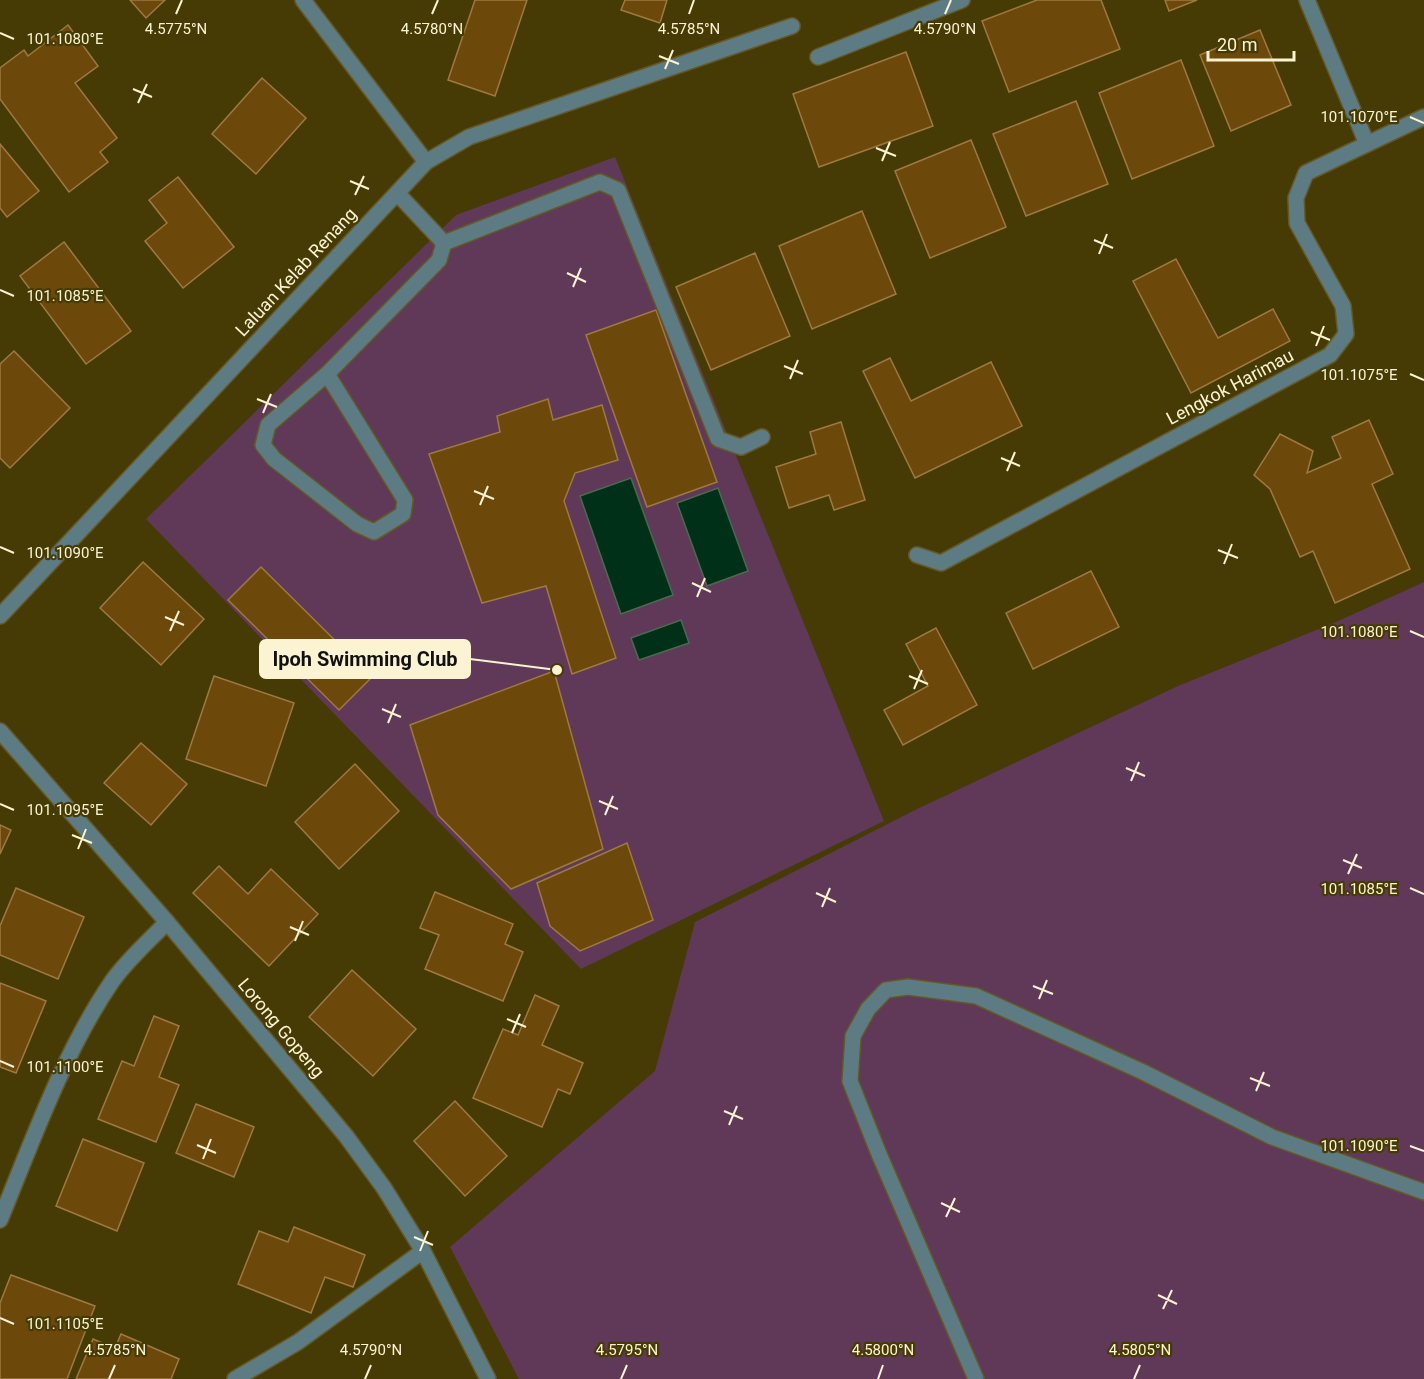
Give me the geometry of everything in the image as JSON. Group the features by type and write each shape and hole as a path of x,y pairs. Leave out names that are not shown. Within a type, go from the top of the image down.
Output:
{"street":[{"path":"303,0 426,162"},
{"path":"818,57 962,0"},
{"path":"1307,0 1367,144"},
{"name":"Laluan Kelab Renang","path":"0,616 426,162 469,137 792,26"},
{"name":"Lengkok Harimau","path":"917,555 941,563 1330,355 1346,334 1343,306 1297,223 1296,198 1306,173 1424,117"},
{"path":"444,243 600,182 618,190 718,439 741,447 762,437"},
{"path":"397,193 444,243"},
{"path":"327,374 405,500 403,514 375,532 357,524 292,474 274,459 263,445 268,425 327,374 439,260 444,243"},
{"name":"Lorong Gopeng","path":"0,731 167,922 345,1136 384,1188 423,1251 488,1379"},
{"path":"0,1220 53,1091 85,1029 112,982 167,922"},
{"path":"976,1379 850,1081 853,1036 868,1010 886,990 908,987 976,996 1143,1072 1272,1137 1424,1192"},
{"path":"235,1379 298,1342 423,1251"}],"shaded area":[{"path":"615,157 884,821 581,969 146,519 456,215"},
{"path":"631,478 673,595 621,614 580,496"},
{"path":"718,488 748,571 707,586 677,503"},
{"path":"1424,582 1424,1379 519,1379 450,1247 655,1071 695,922 917,809 1178,686 1336,622"},
{"path":"681,620 689,643 639,660 631,638"}],"building":[{"path":"130,0 165,0 146,18"},
{"path":"475,0 527,0 495,96 448,80"},
{"path":"625,0 667,0 660,23 621,10"},
{"path":"1037,0 1101,0 1120,49 1009,92 982,21"},
{"path":"1165,0 1197,0 1169,11"},
{"path":"68,25 98,66 75,83 117,138 100,152 108,162 69,192 0,99 0,68 24,50 28,56"},
{"path":"1260,30 1291,105 1231,131 1200,55"},
{"path":"906,52 933,126 819,167 793,94"},
{"path":"1181,60 1214,146 1132,179 1099,93"},
{"path":"262,78 306,118 256,174 212,134"},
{"path":"1076,101 1108,184 1026,216 993,134"},
{"path":"971,140 1006,227 930,258 895,171"},
{"path":"0,144 39,191 7,217 0,208"},
{"path":"178,177 234,247 183,288 145,241 167,223 149,200"},
{"path":"862,211 896,294 812,329 779,246"},
{"path":"64,242 131,331 86,364 20,276"},
{"path":"755,253 790,336 711,370 676,287"},
{"path":"1176,259 1218,338 1273,309 1290,341 1191,393 1133,281"},
{"path":"656,310 717,482 647,507 586,335"},
{"path":"14,351 70,408 10,468 0,458 0,364"},
{"path":"890,358 911,401 991,362 1022,426 915,478 863,371"},
{"path":"548,399 553,420 602,405 618,460 575,473 564,501 616,658 572,674 546,586 482,603 429,454 500,432 497,416"},
{"path":"1369,420 1393,474 1372,484 1410,569 1335,603 1313,551 1300,557 1270,489 1254,475 1280,434 1313,451 1307,473 1341,458 1332,437"},
{"path":"841,422 865,500 834,510 829,495 789,508 776,467 816,454 810,432"},
{"path":"143,562 204,619 161,665 100,608"},
{"path":"261,567 372,677 339,710 228,600"},
{"path":"1091,571 1119,627 1033,669 1006,613"},
{"path":"936,628 977,705 903,745 884,710 928,686 906,644"},
{"path":"554,671 603,849 511,889 438,815 410,725"},
{"path":"214,676 294,703 266,786 186,759"},
{"path":"141,743 187,784 151,825 104,783"},
{"path":"355,764 399,811 339,869 295,822"},
{"path":"0,825 11,830 0,854"},
{"path":"627,843 653,920 580,951 550,926 537,883"},
{"path":"219,866 248,894 271,869 318,914 269,966 193,893"},
{"path":"16,888 84,917 58,979 0,955 0,926"},
{"path":"435,892 513,924 505,944 523,952 503,1001 425,969 439,935 420,928"},
{"path":"352,970 416,1029 373,1076 309,1017"},
{"path":"0,983 46,1001 16,1073 0,1067"},
{"path":"535,995 559,1006 542,1045 583,1063 570,1094 558,1089 542,1127 473,1098 503,1029 518,1035"},
{"path":"154,1016 179,1026 159,1077 179,1085 156,1142 98,1119 122,1061 134,1066"},
{"path":"455,1101 507,1156 465,1196 414,1141"},
{"path":"196,1104 254,1127 234,1177 176,1153"},
{"path":"83,1139 144,1163 117,1231 56,1206"},
{"path":"294,1227 365,1255 353,1287 325,1277 311,1313 238,1284 259,1231 288,1242"},
{"path":"11,1275 95,1306 67,1379 0,1379 0,1303"},
{"path":"121,1334 179,1359 171,1379 76,1379 93,1339 115,1348"}],"place":[{"name":"Ipoh Swimming Club","path":"557,670"}]}
